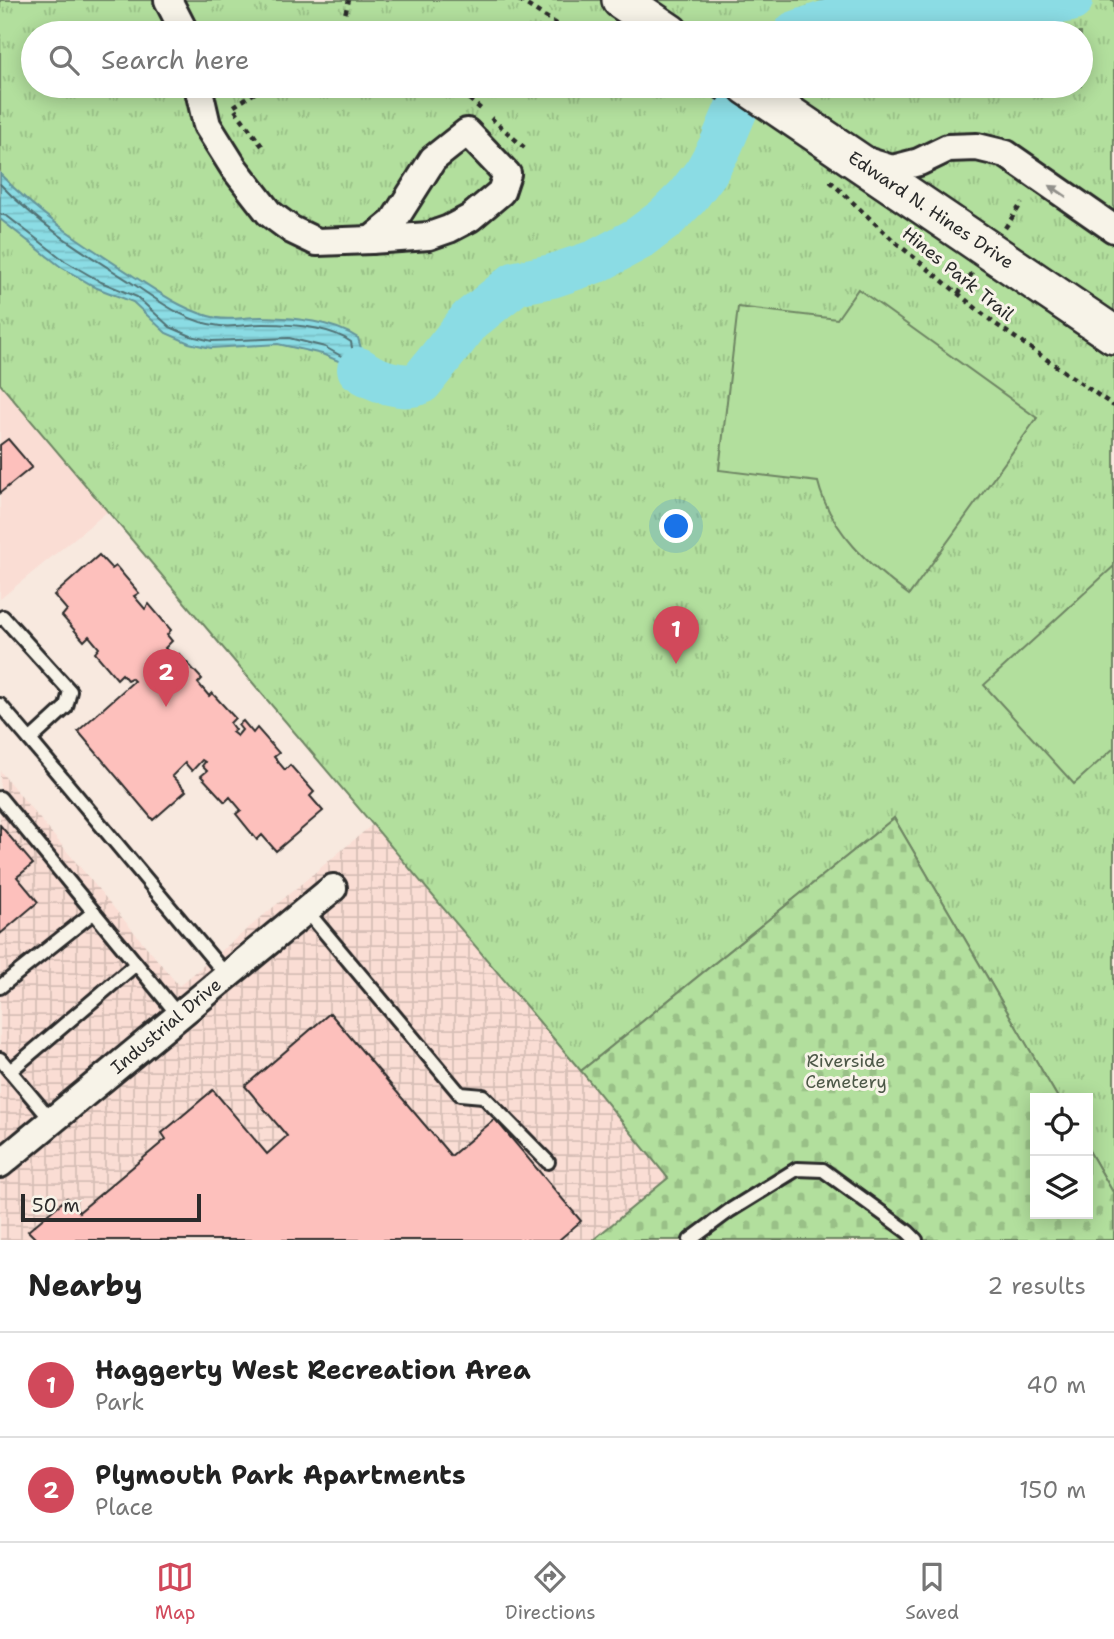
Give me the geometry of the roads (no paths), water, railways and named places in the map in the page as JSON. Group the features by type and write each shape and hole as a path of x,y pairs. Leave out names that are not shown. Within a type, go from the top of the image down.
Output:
{"street":[{"path":"168,0 179,21"},
{"path":"621,0 652,21"},
{"path":"201,98 207,125 234,168 269,213 292,230 317,242 371,240 429,236 449,229 470,218 501,192 507,174 467,132 433,159 393,222 371,240"},
{"name":"Edward N. Hines Drive","path":"765,98 809,128 838,167 1114,335"},
{"path":"838,167 892,169 919,162 948,148 977,146 1006,154 1114,229"},
{"name":"Industrial Drive","path":"0,1164 333,888"}],"lane":[{"path":"0,620 3,617 70,691 66,708 30,740"},
{"path":"0,705 226,976"},
{"path":"0,798 179,1016"},
{"path":"306,910 460,1094 483,1096 548,1163"},
{"path":"0,987 94,912"},
{"path":"10,1072 136,964"},
{"path":"0,1059 52,1121"},
{"path":"690,1240 729,1211 797,1168 823,1170 916,1240"}],"water":[{"path":"0,174 30,203 63,228 183,306 217,318 289,318 337,328 358,338 365,362 385,371 398,368 414,386 399,399 373,393 341,362 322,354 278,344 211,348 189,343 166,333 133,302 97,288 61,267 0,219"}],"waterway":[{"path":"832,21 897,6 939,4 991,13 1071,0"},
{"path":"359,369 398,385 421,382 470,320 516,283 552,276 597,261 638,239 665,219 687,197 706,172 741,98"}],"place":[{"name":"Haggerty West Recreation Area","path":"676,664"},
{"name":"Plymouth Park Apartments","path":"166,707"}],"park label":[{"name":"Riverside Cemetery","path":"846,1071"}]}
